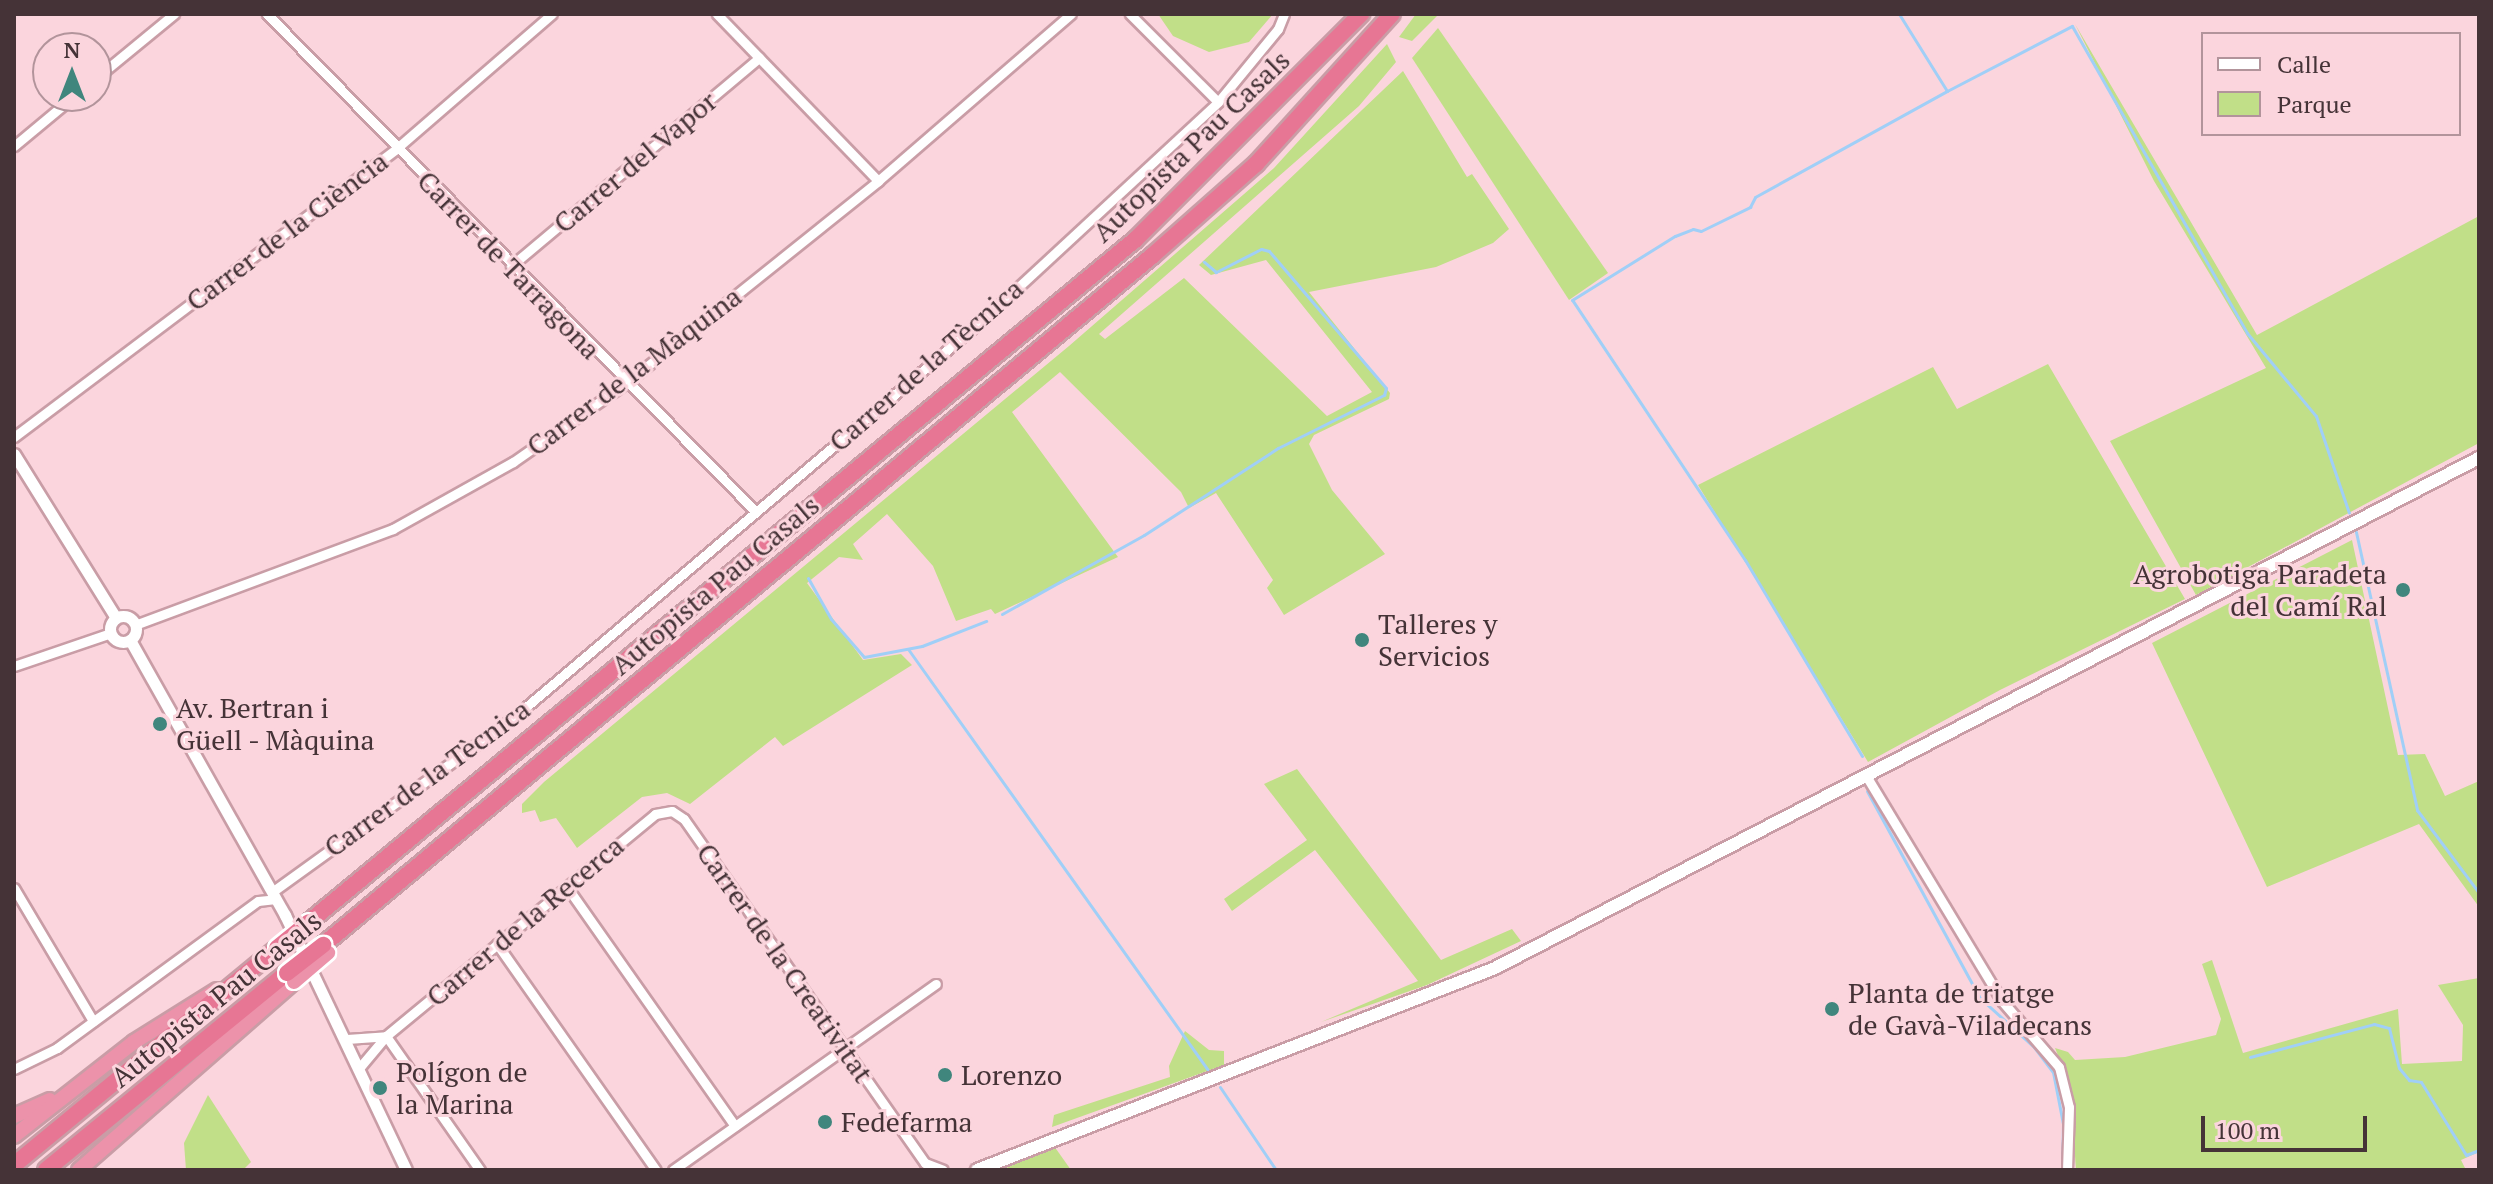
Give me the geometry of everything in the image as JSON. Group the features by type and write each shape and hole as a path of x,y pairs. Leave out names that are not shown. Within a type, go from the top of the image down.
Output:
{"highway":[{"name":"Autopista Pau Casals","path":"14,1165 1135,240 1361,14"},
{"name":"Autopista Pau Casals","path":"46,1170 326,949 342,931 1152,256 1256,164 1392,14"},
{"path":"14,1136 134,1042 261,962"},
{"path":"79,1170 290,978"},
{"path":"14,1116 69,1091"},
{"path":"91,1170 113,1141"}],"main road":[{"path":"977,1170 1452,987 2479,458"}],"street":[{"path":"112,65 174,14"},
{"name":"Carrer de Tarragona","path":"267,14 625,384 755,511"},
{"name":"Carrer de la Ciència","path":"14,437 396,149 552,14"},
{"path":"717,14 878,181"},
{"name":"Carrer de la Màquina","path":"135,625 393,529 513,462 625,384 878,181 1071,14"},
{"path":"1130,14 1218,102"},
{"name":"Carrer de la Tècnica","path":"14,1069 93,1021 258,901 274,896 513,718 986,317 1218,102 1278,29 1284,14"},
{"name":"Carrer del Vapor","path":"511,266 759,58"},
{"path":"14,146 55,112"},
{"path":"14,454 116,618"},
{"path":"116,618 127,618 135,625 130,640 315,974 406,1170"},
{"path":"111,633 116,618"},
{"path":"111,633 119,641 130,640"},
{"path":"14,666 111,633"},
{"path":"1865,774 2002,1001 2059,1067 2069,1107 2067,1170"},
{"name":"Carrer de la Recerca","path":"360,1067 386,1036 666,810"},
{"name":"Carrer de la Creativitat","path":"666,810 684,819 924,1166 943,1170"},
{"path":"567,887 735,1126"},
{"path":"14,888 93,1021"},
{"path":"497,944 656,1170"},
{"path":"673,1170 936,984"},
{"path":"347,1039 386,1036 480,1170"}],"green space":[{"path":"1158,14 1273,14 1249,42 1209,52 1173,36"},
{"path":"1416,14 1439,14 1412,41 1399,37"},
{"path":"2075,24 2257,335 2479,216 2479,443 2196,595 2110,441 2266,368 2154,181"},
{"path":"1438,28 1608,273 1569,300 1412,58"},
{"path":"1387,44 1396,62 1359,106 1099,334 1105,339 1184,278 1327,416 1372,392 1266,260 1211,275 1199,265 1403,71 1467,177 1472,174 1509,229 1493,243 1436,267 1309,292 1390,393 1389,399 1314,435 1309,444 1332,490 1385,554 1284,615 1267,588 1273,580 1216,493 1189,508 1181,492 1060,372 1012,412 1118,557 995,614 991,609 956,621 933,566 887,514 853,544 863,560 839,557 807,583 863,660 901,654 912,665 783,746 775,737 690,804 667,793 642,797 577,848 556,818 540,822 535,810 522,813 522,804 544,782 1069,346 1274,168"},
{"path":"2048,364 2185,599 2000,690 1868,762 1698,485 1933,367 1957,409"},
{"path":"2352,540 2398,755 2425,754 2445,796 2479,781 2479,907 2419,824 2267,887 2152,643"},
{"path":"1297,769 1441,960 1512,929 1521,941 1427,985 1321,1022 1418,981 1315,850 1232,911 1224,899 1307,840 1264,784"},
{"path":"2212,960 2243,1053 2398,1009 2402,1064 2462,1061 2463,1025 2438,985 2479,978 2479,1152 2461,1160 2466,1170 2076,1170 2070,1085 2055,1048 2068,1052 2075,1060 2125,1057 2216,1035 2221,1019 2202,964"},
{"path":"1185,1031 1209,1050 1224,1051 1224,1065 1052,1127 1054,1115 1170,1077 1169,1066"},
{"path":"208,1095 251,1162 243,1170 186,1170 184,1143"},
{"path":"1054,1146 1071,1170 1002,1170"}],"waterway":[{"path":"1862,756 1745,560 1572,300 1675,236 1693,229 1701,231 1750,207 1755,197 1947,91 1899,14"},
{"path":"1947,91 2072,26 2247,333 2316,416 2349,513"},
{"path":"1002,614 1144,535 1278,448 1384,395 1386,388 1269,251 1261,249 1216,272 1204,262"},
{"path":"2356,532 2417,810 2479,893"},
{"path":"808,578 831,619 864,657 922,646 986,621"},
{"path":"908,649 1208,1070"},
{"path":"1867,791 1980,998 2034,1047 2053,1072 2063,1124 2062,1170"},
{"path":"2250,1057 2374,1024 2389,1028 2399,1068 2409,1080 2421,1082 2466,1155 2479,1150"},
{"path":"1220,1087 1276,1170"}],"place":[{"name":"Agrobotiga Paradeta del Camí Ral","path":"2403,590"},
{"name":"Talleres y Servicios","path":"1362,640"},
{"name":"Av. Bertran i Güell - Màquina","path":"160,724"},
{"name":"Planta de triatge de Gavà-Viladecans","path":"1832,1009"},
{"name":"Lorenzo","path":"945,1075"},
{"name":"Polígon de la Marina","path":"380,1088"},
{"name":"Fedefarma","path":"825,1122"}]}
